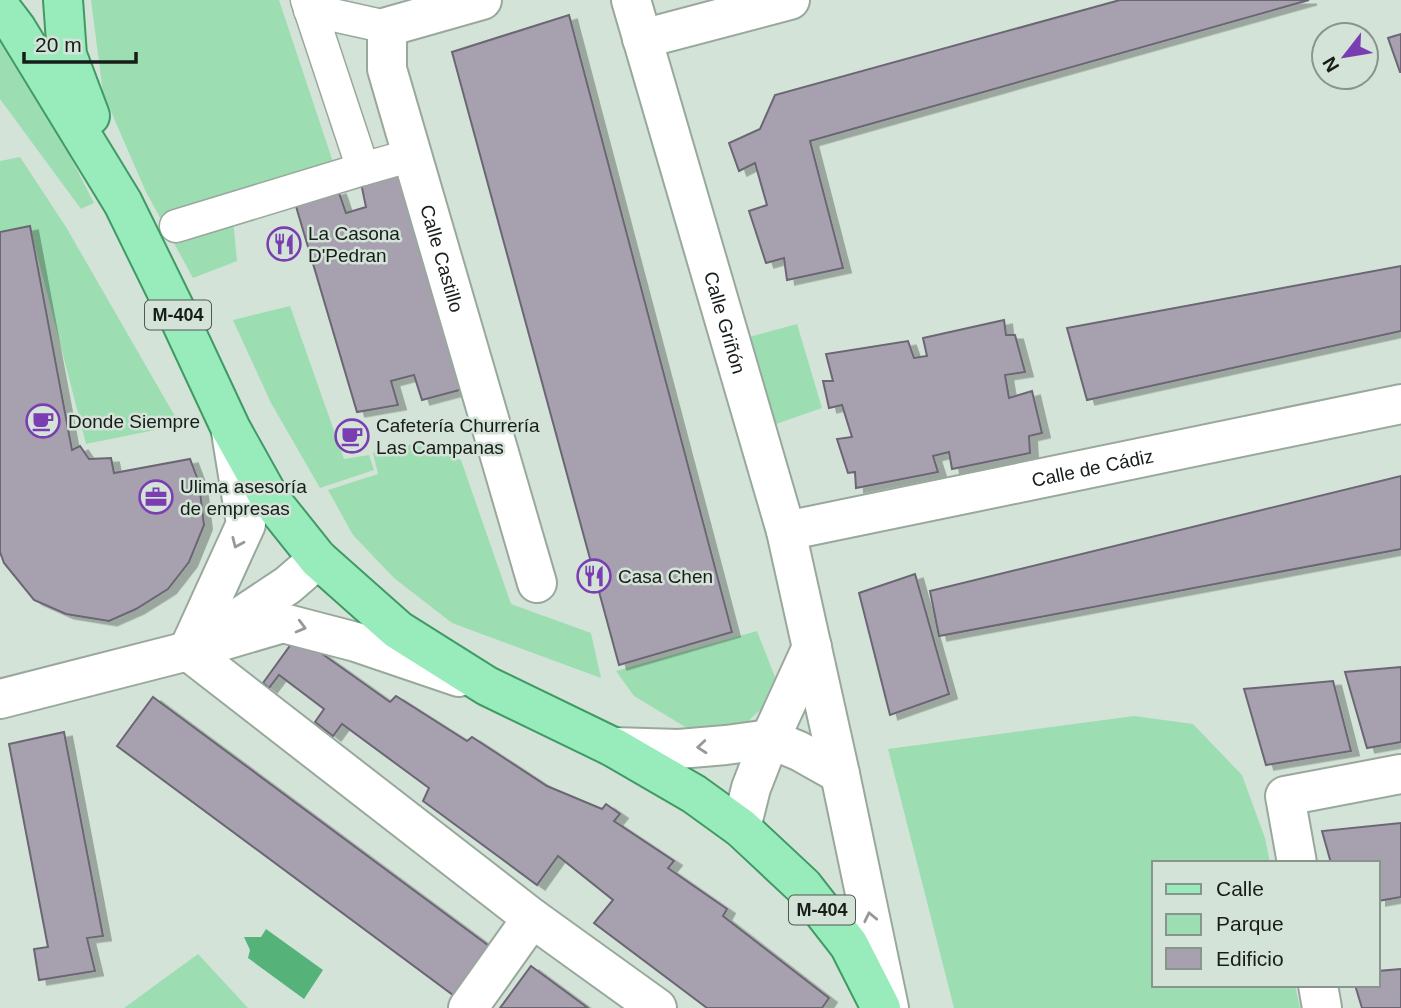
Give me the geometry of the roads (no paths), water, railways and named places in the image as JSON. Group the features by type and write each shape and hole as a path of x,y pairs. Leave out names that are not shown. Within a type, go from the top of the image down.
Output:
{"main road":[{"name":"M-404","path":"63,0 67,55 123,203"},
{"name":"M-404","path":"0,7 16,28 123,203 231,429 270,499 317,559 398,630 487,686 613,747 694,794 741,828 803,886 849,945 881,1008"}],"street":[{"path":"309,5 387,27 482,0"},
{"name":"Calle Griñón","path":"631,0 786,531 889,1008"},
{"path":"642,40 790,0"},
{"path":"309,5 363,169"},
{"name":"Calle Castillo","path":"387,27 387,69 537,583"},
{"path":"176,226 412,155"},
{"name":"Calle de Cádiz","path":"786,531 1401,404"},
{"path":"188,651 246,524 231,429"},
{"path":"188,651 288,585 317,559"},
{"path":"0,699 188,651 284,623 356,642 487,686"},
{"path":"741,828 751,788 811,647"},
{"path":"188,651 532,918 657,1008"},
{"path":"613,747 679,749 770,739 799,751 840,774"},
{"path":"1297,861 1285,796 1401,774"},
{"path":"468,1008 532,918"},
{"path":"1318,987 1322,1008"}],"place":[{"name":"La Casona D'Pedran","path":"284,244"},
{"name":"Donde Siempre","path":"43,421"},
{"name":"Cafetería Churrería Las Campanas","path":"352,436"},
{"name":"Ulima asesoría de empresas","path":"156,497"},
{"name":"Casa Chen","path":"594,576"}]}
